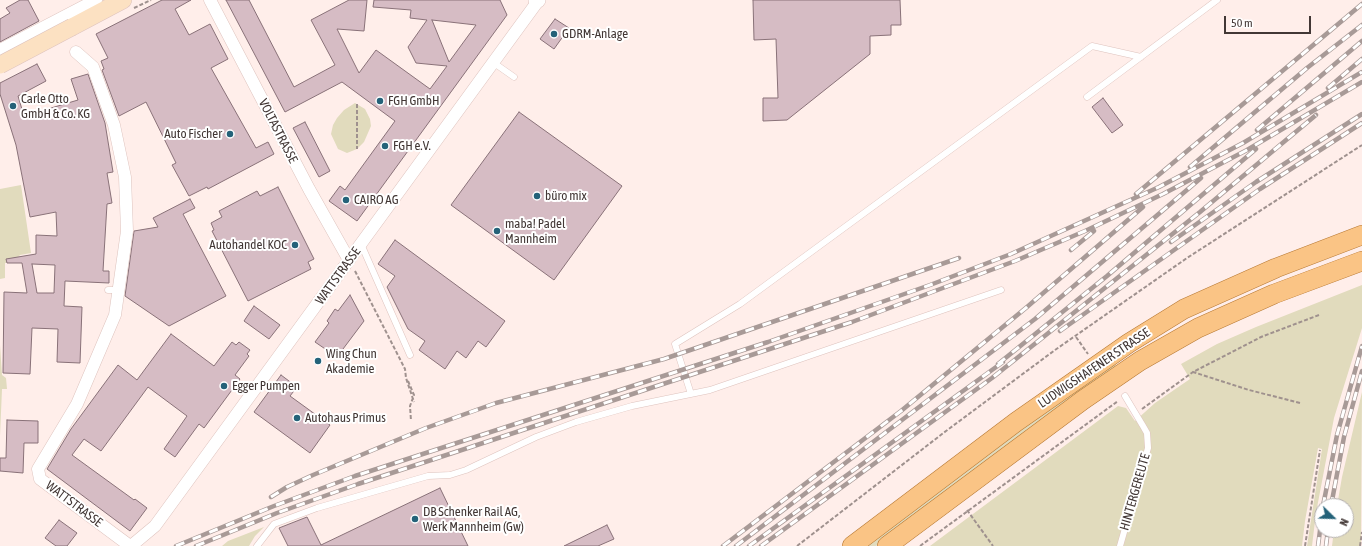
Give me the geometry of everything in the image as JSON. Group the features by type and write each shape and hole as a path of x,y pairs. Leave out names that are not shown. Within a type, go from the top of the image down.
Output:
{"main road":[{"path":"0,65 66,23 123,0"},
{"name":"LUDWIGSHAFENER STRASSE","path":"852,546 1016,422 1096,365 1184,309 1276,268 1362,235"},
{"name":"LUDWIGSHAFENER STRASSE","path":"887,546 1083,400 1140,361 1198,328 1274,294 1362,261"}],"street":[{"path":"0,50 66,23 96,0"},
{"name":"VOLTASTRASSE","path":"210,0 309,189 349,260"},
{"name":"WATTSTRASSE","path":"76,52 93,67 114,125 125,177 127,231 114,290 115,315 98,360 77,404 38,469 40,479 130,546 155,526 494,63 537,0"}],"lane":[{"path":"1087,97 1218,0"},
{"path":"691,394 675,344 740,304 1092,46 1141,57"},
{"path":"494,63 514,77"},
{"path":"361,244 410,355"},
{"path":"257,546 274,524 317,508 428,476 450,475 466,470 536,436 576,422 632,406 717,387 1001,290"},
{"name":"HINTERGEREUTE","path":"1120,546 1148,454 1147,433 1125,396"}],"path":[{"path":"357,104 357,149"},
{"path":"797,546 946,431 1187,258 1362,145"},
{"path":"349,260 405,368 406,378 414,402"},
{"path":"1136,414 1193,372 1261,337 1319,315"},
{"path":"1076,337 1096,365"},
{"path":"1193,372 1249,390 1300,403"},
{"path":"406,378 411,385 414,395 410,406 411,421"},
{"path":"920,546 967,510 1125,396"},
{"path":"1305,546 1320,450"},
{"path":"967,510 993,546"},
{"path":"1360,546 1362,532"}],"shaded area":[{"path":"355,103 365,109 370,119 371,126 364,142 357,149 347,153 338,149 331,134 333,125 337,118 344,110"},
{"path":"21,185 31,253 20,255 14,262 5,263 5,278 0,279 0,189"},
{"path":"1362,285 1362,328 1334,418 1319,498 1314,498 1322,449 1318,448 1302,546 930,546 1118,406 1126,408 1135,421 1155,403 1190,379 1181,364 1217,344"},
{"path":"0,345 2,375 6,378 7,389 2,389 0,436"},
{"path":"1113,360 1117,368 876,546 863,546"},
{"path":"1362,392 1361,546 1332,546 1333,538 1354,538 1354,498 1338,498"},
{"path":"1314,501 1314,530 1312,546 1307,546"},
{"path":"264,527 255,536 249,546 222,546 228,541"}],"building":[{"path":"20,0 28,0 39,21 0,42 0,19 10,13 6,8"},
{"path":"162,0 191,0 175,9 189,35 210,24 228,59 211,68 256,148 268,142 274,154 208,189 207,187 189,196 172,165 176,163 146,102 119,116 102,70 104,69 101,61 108,58 96,34"},
{"path":"226,0 249,0 294,87 335,65 311,20 349,0 367,0 364,31 337,29 359,73 376,50 430,89 447,66 416,63 408,47 427,20 410,18 411,10 373,7 374,0 500,0 507,15 357,221 329,201 340,186 345,190 395,121 342,82 285,112","holes":["432,20 476,25 449,62"]},
{"path":"753,0 900,0 901,25 891,25 891,35 870,36 870,54 787,120 763,121 763,98 778,98 776,39 754,40"},
{"name":"GDRM-Anlage","path":"555,19 569,28 554,49 540,39"},
{"path":"37,64 46,81 18,96 24,116 78,100 71,79 88,74 105,123 113,172 107,173 112,203 107,204 103,271 109,271 109,283 65,281 64,306 82,307 80,363 57,362 58,329 32,328 30,374 3,373 4,292 27,293 22,263 7,263 6,259 36,254 36,235 57,236 56,212 30,217 16,145 0,94 0,83","holes":["32,264 55,265 54,293 37,293"]},
{"path":"1103,98 1123,125 1112,133 1092,107"},
{"name":"büro mix","path":"519,112 622,186 554,280 451,205"},
{"path":"305,122 330,171 319,177 293,128"},
{"path":"278,187 314,259 308,262 311,269 248,301 212,231 214,230 211,223 222,217 219,211 257,191 260,196"},
{"path":"190,199 195,208 183,214 226,296 169,326 125,296 134,231 158,227 153,218"},
{"path":"395,240 505,321 486,347 478,341 466,358 457,351 445,369 419,350 425,341 408,329 387,287 395,276 378,264"},
{"path":"350,295 364,321 337,357 315,342 329,323 327,321 335,309 338,311"},
{"path":"254,306 280,325 269,339 244,321"},
{"path":"171,334 214,366 232,342 236,345 239,342 250,350 247,354 249,356 235,375 240,379 204,428 199,424 175,457 164,449 187,416 148,387 101,451 84,439 72,455 147,508 130,531 47,469 71,429 118,365 137,380"},
{"path":"281,375 297,387 290,396 330,425 310,453 254,412"},
{"path":"7,420 38,421 38,443 24,443 23,473 0,471 0,458 6,458"},
{"name":"DB Schenker Rail AG, Werk Mannheim (Gw)","path":"440,488 468,546 288,546 279,528 307,517 321,545"},
{"path":"59,520 77,533 67,546 56,546 45,538"},
{"path":"607,525 614,539 598,546 564,546"}],"railway":[{"path":"1136,194 1362,4"},
{"path":"1190,167 1307,68 1362,25"},
{"path":"1257,130 1362,41"},
{"path":"1328,88 1362,59"},
{"path":"176,546 274,506 355,476 768,342 930,285 1011,254 1159,187 1243,143 1362,72"},
{"path":"196,546 277,513 358,484 852,322 1015,261 1085,231 1163,194 1247,150 1362,82"},
{"path":"1171,242 1256,182 1362,114"},
{"path":"761,546 992,378 1200,212 1316,115"},
{"path":"1060,331 1260,189 1362,123"},
{"path":"998,364 1107,276 1256,149"},
{"path":"736,546 1035,319 1201,178"},
{"path":"723,546 901,411 1027,307 1143,207"},
{"path":"1071,250 1094,231"},
{"path":"271,497 287,487 313,475 426,428 496,403 664,359 959,258"},
{"path":"1325,498 1337,435 1362,346"},
{"path":"749,546 1003,362"},
{"path":"1333,498 1344,437 1362,371"},
{"path":"1318,546 1319,538"},
{"path":"1326,546 1327,538"}],"place":[{"name":"GDRM-Anlage","path":"554,34"},
{"name":"FGH GmbH","path":"380,101"},
{"name":"Carle Otto GmbH & Co. KG","path":"13,106"},
{"name":"Auto Fischer","path":"230,134"},
{"name":"FGH e.V.","path":"385,146"},
{"name":"büro mix","path":"537,196"},
{"name":"CAIRO AG","path":"346,200"},
{"name":"maba! Padel Mannheim","path":"497,231"},
{"name":"Autohandel KOC","path":"295,245"},
{"name":"Wing Chun Akademie","path":"318,361"},
{"name":"Egger Pumpen","path":"224,386"},
{"name":"Autohaus Primus","path":"297,418"},
{"name":"DB Schenker Rail AG, Werk Mannheim (Gw)","path":"415,519"}]}
